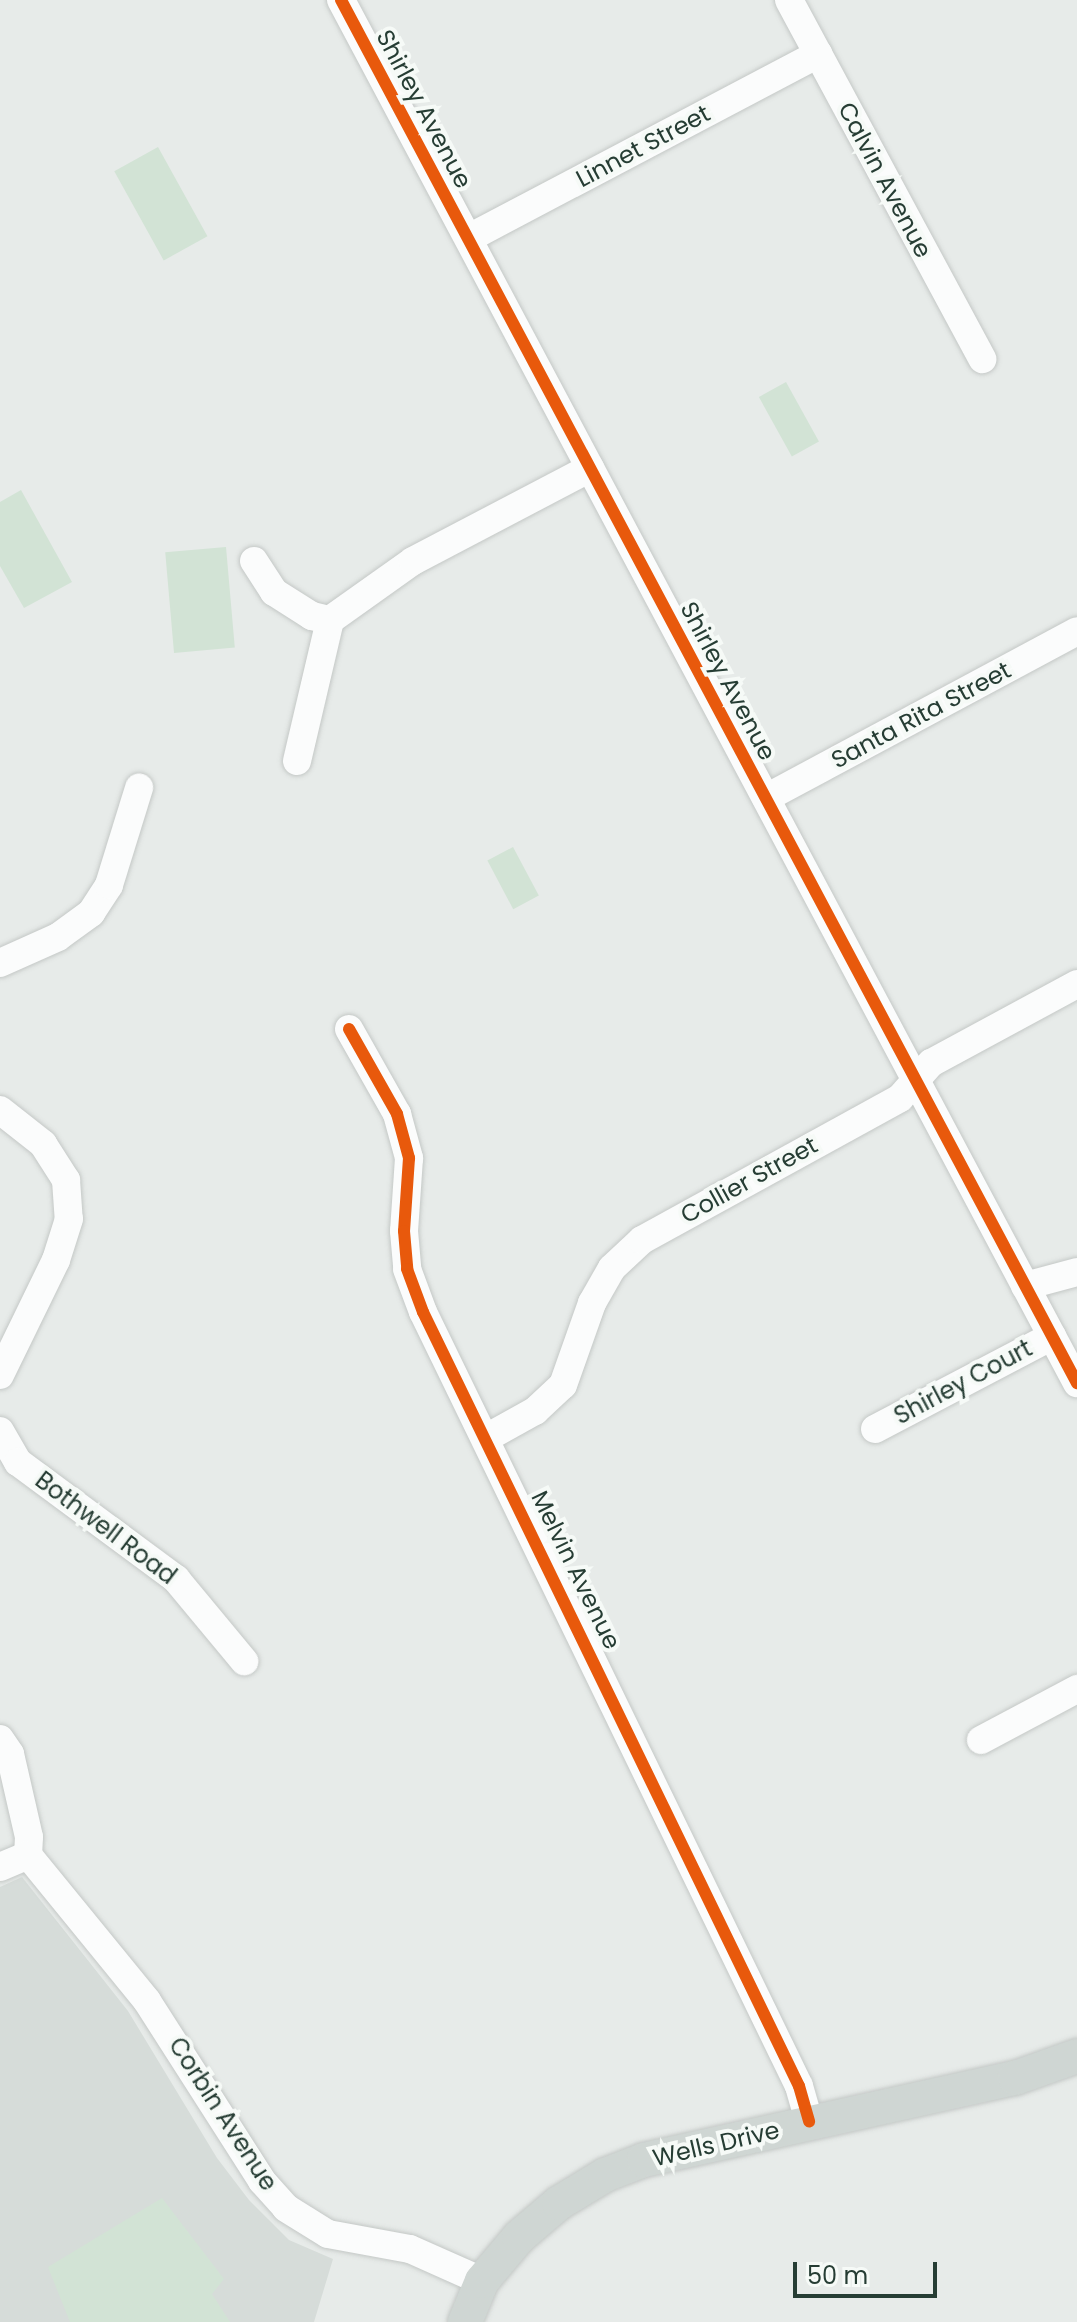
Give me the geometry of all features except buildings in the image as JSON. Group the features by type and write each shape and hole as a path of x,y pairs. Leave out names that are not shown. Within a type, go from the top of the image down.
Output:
{"main road":[{"name":"Wells Drive","path":"465,2322 482,2281 519,2237 559,2203 605,2175 644,2160 1015,2078 1077,2056"}],"street":[{"name":"Shirley Avenue","path":"341,0 1077,1383"},
{"name":"Calvin Avenue","path":"789,0 982,359"},
{"name":"Linnet Street","path":"469,238 818,54"},
{"path":"297,761 330,620 413,561 590,468"},
{"path":"254,561 274,592 312,616 330,620"},
{"name":"Santa Rita Street","path":"766,798 1077,631"},
{"path":"0,963 58,937 91,913 109,885 139,788"},
{"name":"Collier Street","path":"488,1437 535,1411 563,1385 592,1303 612,1268 642,1240 900,1098 931,1063 1077,984"},
{"name":"Melvin Avenue","path":"349,1029 397,1114 409,1158 404,1231 407,1269 799,2086 809,2122"},
{"path":"0,1110 43,1144 66,1180 69,1219 56,1260 0,1375"},
{"path":"1025,1286 1077,1272"},
{"name":"Shirley Court","path":"875,1429 1052,1336"},
{"name":"Bothwell Road","path":"0,1431 18,1462 176,1579 244,1661"},
{"path":"981,1740 1077,1689"},
{"path":"0,1867 28,1855 29,1837 3,1752"},
{"name":"Corbin Avenue","path":"28,1855 147,2001 262,2181 286,2208 328,2234 424,2253 482,2281"}],"shaded area":[{"path":"22,1877 128,2011 217,2158 249,2200 289,2240 333,2259 314,2322 0,2322 0,1887"}],"green space":[{"path":"158,147 207,236 164,260 114,171"},
{"path":"786,382 819,441 792,457 759,397"},
{"path":"21,490 72,582 24,608 0,566 0,502"},
{"path":"226,547 235,648 174,653 165,552"},
{"path":"513,847 539,896 513,909 487,861"},
{"path":"162,2198 224,2279 212,2294 230,2322 70,2322 48,2267"}],"cycle path":[{"path":"341,0 1077,1383"},
{"path":"349,1029 397,1114 409,1158 404,1231 407,1269 423,1312 799,2086 809,2122"}]}
